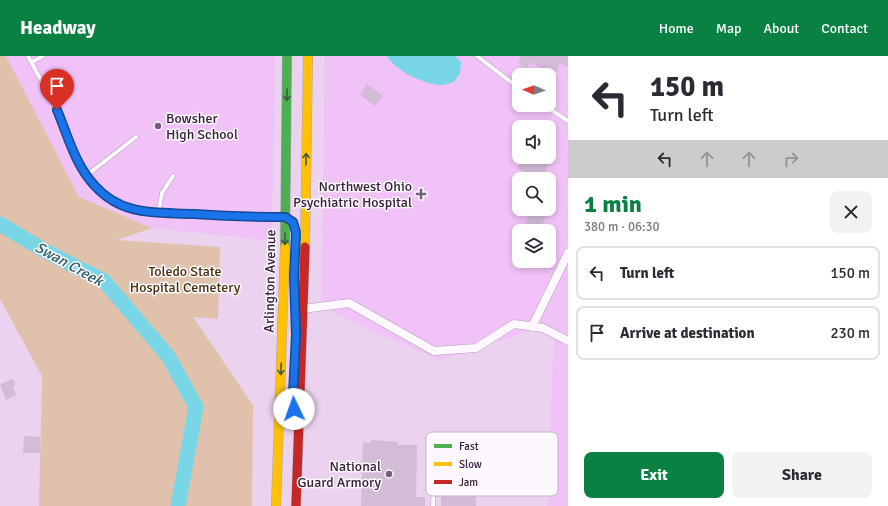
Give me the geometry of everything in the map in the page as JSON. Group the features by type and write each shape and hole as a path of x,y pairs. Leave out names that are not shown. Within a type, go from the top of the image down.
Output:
{"street":[{"name":"Arlington Avenue","path":"276,506 285,217 287,56"},
{"path":"296,506 303,309 308,56"},
{"path":"285,217 293,222 296,233 294,276 296,335 293,394 298,456"},
{"path":"532,327 568,253"},
{"path":"303,309 349,303 434,351 476,348 514,324 543,328 568,341"}],"lane":[{"path":"28,56 57,110 75,156 87,176 101,192 136,211 158,214 213,217 285,217"},
{"path":"32,62 43,56"},
{"path":"477,56 512,83"},
{"path":"554,112 568,121"},
{"path":"87,176 136,137"},
{"path":"158,214 162,193 173,176"},
{"path":"433,496 433,506"}],"shaded area":[{"name":"Bowsher High School","path":"6,56 275,56 272,241 152,228 79,197"},
{"name":"Northwest Ohio Psychiatric Hospital","path":"325,56 568,56 568,506 547,506 547,496 558,496 558,432 550,432 554,335 537,329 439,360 321,307"}],"green space":[{"name":"Toledo State Hospital Cemetery","path":"0,56 6,56 79,197 152,228 117,240 220,247 218,319 193,317 253,405 252,506 39,506 42,376 0,299"}],"water":[{"path":"387,56 455,56 461,62 460,73 454,82 443,85 434,84 403,72 391,62"}],"building":[{"path":"519,56 568,56 568,67 560,63 556,71 556,68 541,68 530,62 527,68 518,63 521,58"},
{"path":"367,84 383,96 375,106 360,95"},
{"path":"519,164 549,164 545,172 524,172 517,168"},
{"path":"528,216 546,216 542,224 525,223"},
{"path":"13,379 16,385 13,386 16,395 6,400 0,384"},
{"path":"24,436 40,437 40,453 23,453"},
{"name":"National Guard Armory","path":"371,440 398,442 398,445 417,445 416,497 425,497 425,506 361,506 363,442 371,443"},
{"path":"441,496 476,496 476,506 441,506"}],"waterway":[{"name":"Swan Creek","path":"0,224 45,251 104,281 168,356 196,407 178,506"}],"traffic: fast":[{"path":"285,247 287,56"}],"traffic: slow":[{"path":"305,247 308,56"},
{"path":"285,217 293,222 296,233 296,315"},
{"path":"276,506 285,247"}],"traffic: jam":[{"path":"296,506 305,247"}],"place":[{"name":"Bowsher High School","path":"158,126"},
{"name":"Northwest Ohio Psychiatric Hospital","path":"421,194"},
{"name":"National Guard Armory","path":"389,474"}],"route":[{"path":"57,110 75,156 94,186 109,198 127,207 136,211 155,214 194,214 213,217 285,217 293,222 296,233 294,276 296,335 293,394 294,409"}]}
